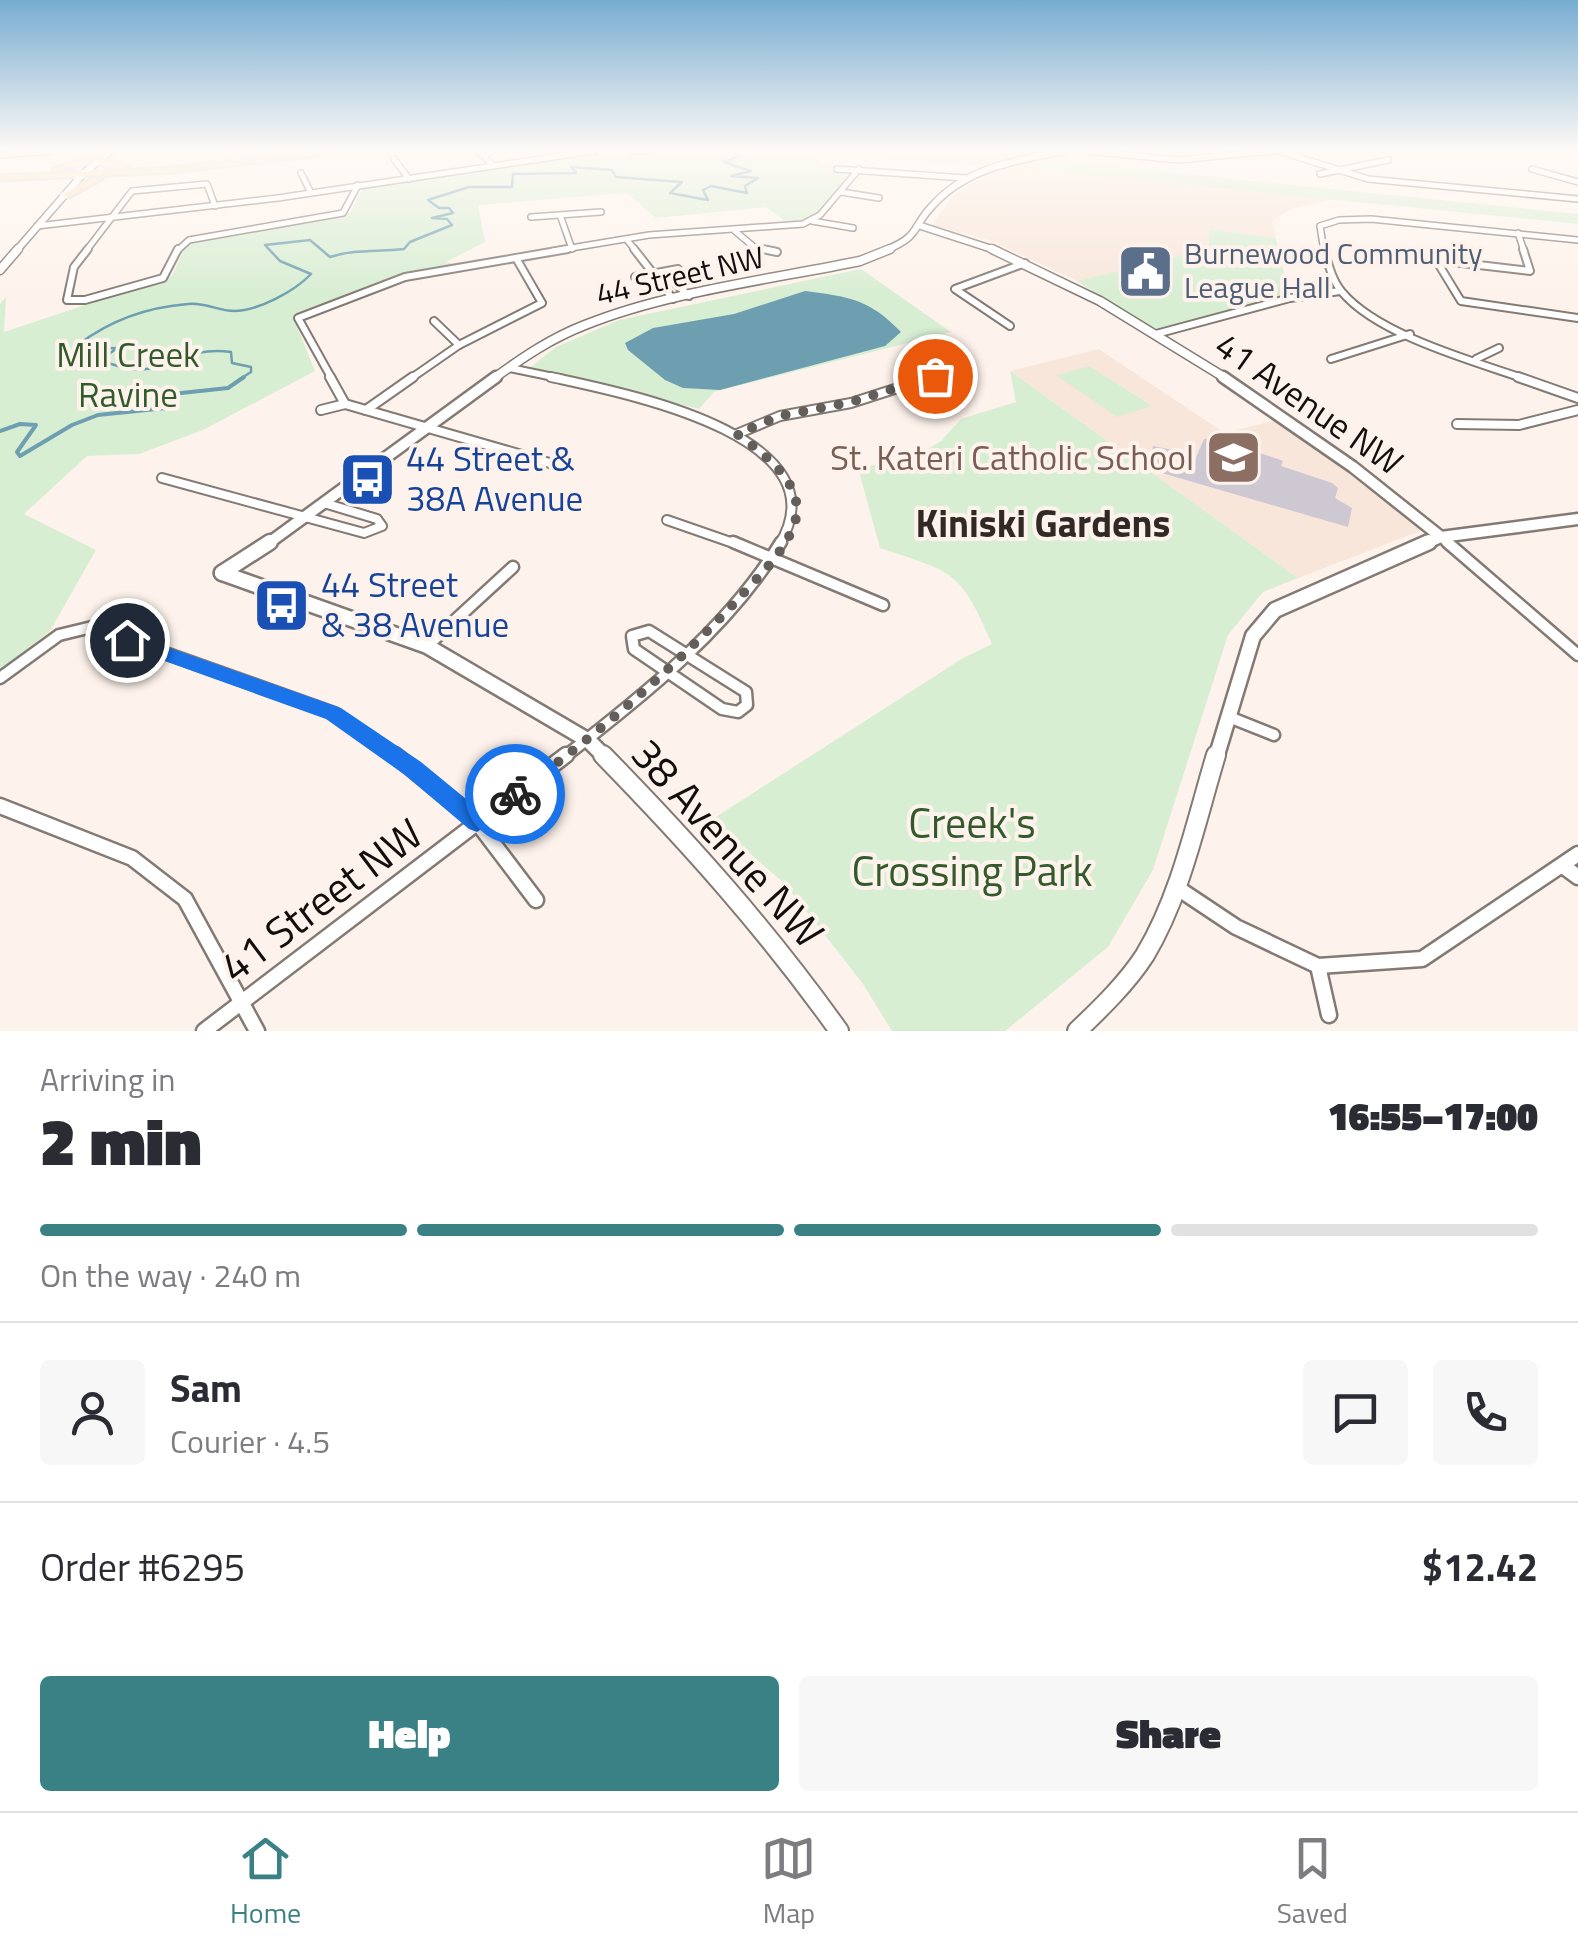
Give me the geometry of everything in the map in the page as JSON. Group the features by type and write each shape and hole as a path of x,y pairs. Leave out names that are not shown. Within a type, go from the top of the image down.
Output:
{"street":[{"path":"0,270 62,199"},
{"path":"127,199 70,277 66,298 82,301 165,277 180,245 186,241 344,212 350,199"},
{"path":"212,199 215,206"},
{"path":"37,226 262,199"},
{"path":"812,221 835,199"},
{"name":"44 Street NW","path":"222,573 428,429 532,350 584,325 673,300 860,262 906,242 940,199"},
{"path":"531,216 601,212"},
{"path":"560,215 572,249"},
{"path":"1578,240 1371,219 1339,220 1320,226 1321,240 1340,291 1375,317 1578,398"},
{"path":"345,404 300,316 405,276 627,240 812,221 852,228"},
{"name":"41 Avenue NW","path":"921,226 996,247 1028,262 1156,334 1328,445 1578,655"},
{"path":"736,230 754,247 777,252"},
{"path":"1518,233 1530,271 1436,260 1460,301 1578,318"},
{"path":"627,240 656,274 671,279 689,296"},
{"path":"366,410 459,345 542,303 516,258"},
{"path":"1010,326 954,291 990,272 1028,262"},
{"path":"635,277 678,270"},
{"path":"656,274 657,282 673,300"},
{"path":"1156,334 1290,298 1340,291"},
{"path":"434,321 459,345"},
{"path":"1331,359 1411,334"},
{"path":"1476,360 1500,348"},
{"path":"510,368 689,412 737,434 780,416 851,402 935,376"},
{"path":"322,410 345,404 560,466"},
{"path":"1457,424 1499,428 1556,420 1578,410"},
{"name":"41 Street NW","path":"204,1031 588,741 686,655 772,560 796,516 792,490 770,460 737,434"},
{"path":"162,478 364,533 382,526 377,519 324,503"},
{"path":"1077,1031 1111,998 1145,954 1176,887 1252,636 1274,610 1441,537 1578,519"},
{"path":"666,520 702,529 884,605"},
{"path":"427,646 512,567"},
{"name":"38 Avenue NW","path":"222,573 427,646 588,741 675,828 776,942 840,1031"},
{"path":"0,678 59,635 92,627 334,714 413,768 477,822 536,900"},
{"path":"652,632 686,655 746,692 748,705 738,712 728,712 634,648 632,636 652,632"},
{"path":"1230,718 1274,735"},
{"path":"0,806 132,858 185,899 257,1031"},
{"path":"1176,887 1236,926 1318,966 1367,963 1422,958 1578,854"},
{"path":"1563,866 1578,877"},
{"path":"1318,966 1329,1016"}],"shaded area":[{"path":"951,199 1337,199 1293,208 1272,221 1276,238 1209,229 1209,248 1077,281 992,241 932,225"},
{"name":"St. Kateri Catholic School","path":"1099,349 1225,433 1280,419 1371,484 1423,530 1298,578 1010,371"}],"green space":[{"name":"Mill Creek Ravine","path":"357,199 551,199 478,205 485,242 446,262 456,264 402,274 293,317 315,371 203,430 139,454 87,456 24,514 96,550 50,631 0,670 0,304 6,297 4,332 172,276 187,243 195,240 350,213"},
{"name":"Mill Creek Ravine","path":"634,199 831,199 813,219 789,224 766,207 656,218"},
{"path":"1330,199 1432,199 1578,214 1578,224"},
{"path":"1209,229 1276,238 1289,294 1161,329 1148,328 1077,281 1209,248"},
{"path":"861,269 951,332 714,392 699,409 531,367 556,347 619,320"},
{"path":"1089,366 1152,406 1117,417 1056,375"},
{"name":"Creek's Crossing Park","path":"1010,371 1298,578 1263,592 1228,635 1153,870 1108,947 1005,1031 892,1031 863,984 785,884 711,820 963,658 992,644 972,601 952,578 925,563 880,548 858,468 915,457 941,441 961,419 1016,402"}],"water":[{"path":"805,291 857,301 878,312 901,332 885,346 720,390 683,388 665,380 628,350 625,343 653,328 734,314"}],"building":[{"name":"St. Kateri Catholic School","path":"1204,439 1278,459 1283,461 1281,466 1332,483 1338,488 1335,498 1352,508 1348,527 1148,469 1153,446 1177,451 1175,464 1192,467"}],"waterway":[{"path":"240,379 251,372 251,367 232,363 231,352 211,351 140,369 101,360 117,348 84,349 79,344 117,322 159,308 194,304 234,311 265,304 311,274 280,261 265,245 310,240 330,257 404,249 410,242 452,225 447,219 432,218 453,213 449,208 439,208 431,199"},
{"path":"703,199 708,199"},
{"path":"0,431 20,424 36,425 17,452 20,456 72,425 98,415 166,408 171,405 164,398 172,394 228,388 244,377"}],"way so far":[{"path":"515,794 588,741 686,655 768,566 787,536 796,516 792,490 770,460 737,434 780,416 851,402 935,376"}],"place":[{"name":"Burnewood Community League Hall","path":"1145,271"},
{"name":"St. Kateri Catholic School","path":"1233,458"},
{"name":"44 Street & 38A Avenue","path":"367,479"},
{"name":"44 Street & 38 Avenue","path":"282,605"}],"district":[{"name":"Kiniski Gardens","path":"1043,524"}],"route":[{"path":"127,640 334,714 413,768 477,822 515,794"}]}
